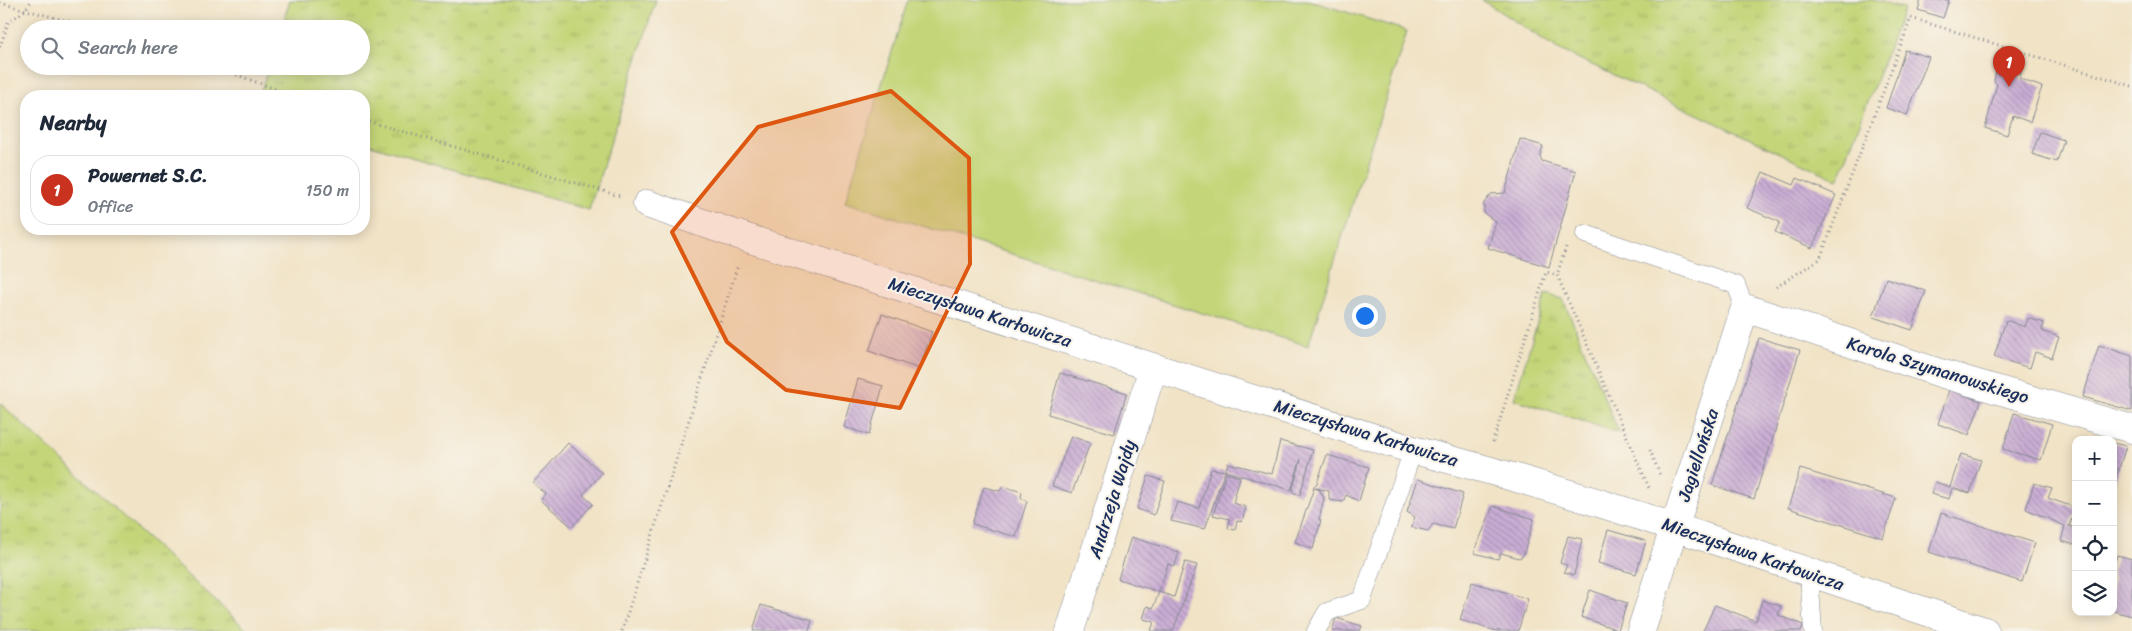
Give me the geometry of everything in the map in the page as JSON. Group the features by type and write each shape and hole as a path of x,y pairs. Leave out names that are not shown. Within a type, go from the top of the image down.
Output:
{"street":[{"name":"Mieczysława Karłowicza","path":"647,204 747,238 1413,450 1485,468 1664,524 1985,631"},
{"name":"Karola Szymanowskiego","path":"1745,308 1940,372 2132,429"},
{"name":"Jagiellońska","path":"1641,631 1664,524 1745,308"},
{"name":"Andrzeja Wajdy","path":"1070,631 1153,368"}],"lane":[{"path":"1585,234 1736,285 1745,308"},
{"path":"1316,631 1327,612 1362,600 1413,450"},
{"path":"1809,573 1813,631"}],"path":[{"path":"0,48 8,24 25,10 32,0"},
{"path":"0,4 63,20"},
{"path":"1745,308 1820,259 1911,18 2132,86"},
{"path":"237,75 278,90"},
{"path":"370,122 647,204"},
{"path":"1585,234 1571,229 1557,275 1664,524"},
{"path":"622,631 747,238"},
{"path":"1485,468 1546,272 1557,275"}],"highlighted area":[{"path":"891,91 969,158 970,264 900,408 786,390 727,342 672,232 758,127"}],"green space":[{"path":"290,0 656,0 589,210 370,145 370,90 261,90 266,75 370,75 370,20 284,20"},
{"path":"908,0 1308,0 1407,31 1308,346 845,202"},
{"path":"1482,0 1874,0 1904,8 1838,180 1558,49"},
{"path":"1546,294 1563,299 1619,433 1514,399"},
{"path":"0,403 248,631 0,631"}],"building":[{"path":"1921,0 1949,0 1943,18 1918,10"},
{"path":"1905,50 1929,57 1907,115 1886,108"},
{"path":"1997,65 2021,72 2020,79 2042,87 2030,122 2013,116 2007,135 1985,128 1997,84 1994,81"},
{"path":"2040,132 2064,140 2057,162 2032,154"},
{"path":"1520,139 1543,146 1540,156 1542,161 1576,171 1549,267 1488,248 1496,222 1484,213 1484,203 1491,194 1505,193"},
{"path":"1763,172 1794,185 1797,178 1836,195 1812,248 1775,232 1780,222 1747,208"},
{"path":"1886,278 1926,291 1912,330 1873,317"},
{"path":"882,314 932,332 919,369 869,351"},
{"path":"2028,318 2044,323 2042,331 2059,337 2052,358 2035,352 2030,368 1994,357 2006,320 2025,327"},
{"path":"1759,338 1800,350 1754,499 1712,485"},
{"path":"2099,345 2132,356 2132,411 2083,397"},
{"path":"1060,373 1127,393 1114,434 1048,414"},
{"path":"858,379 883,386 869,435 844,427"},
{"path":"1949,390 1981,401 1969,435 1938,424"},
{"path":"2014,413 2052,424 2041,460 2003,449"},
{"path":"1071,436 1090,443 1072,493 1052,486"},
{"path":"1280,441 1313,450 1300,495 1292,492 1301,459 1291,490 1225,471 1228,463 1272,474"},
{"path":"568,443 602,473 583,495 593,504 572,527 541,500 546,494 533,483"},
{"path":"2117,444 2126,446 2117,475"},
{"path":"1961,454 1981,460 1970,493 1952,488 1949,499 1931,494 1935,482 1950,487"},
{"path":"1327,455 1369,467 1359,501 1346,495 1343,502 1329,500 1329,491 1313,487 1317,483"},
{"path":"1211,469 1225,471 1205,529 1171,521 1177,502 1199,508"},
{"path":"1800,469 1896,498 1883,538 1788,508"},
{"path":"1226,473 1240,477 1233,503 1246,507 1242,522 1237,521 1235,530 1228,528 1230,519 1213,515"},
{"path":"1148,476 1165,481 1154,515 1137,509"},
{"path":"1418,479 1463,494 1453,529 1433,524 1428,531 1411,527 1415,517 1407,512"},
{"path":"2034,483 2052,488 2048,498 2072,507 2072,518 2069,526 2072,527 2072,544 2061,541 2065,526 2026,509"},
{"path":"1003,486 1022,492 1021,498 1027,501 1016,537 972,524 984,487 1000,491"},
{"path":"1314,488 1320,490 1324,498 1319,520 1321,520 1313,549 1295,542"},
{"path":"1493,506 1534,519 1523,556 1519,558 1501,553 1498,559 1474,553"},
{"path":"1941,513 2035,543 2022,582 1929,552"},
{"path":"1608,530 1646,541 1636,574 1598,563"},
{"path":"1568,536 1582,539 1574,575 1564,572 1567,565 1560,563"},
{"path":"1131,537 1179,552 1175,566 1168,564 1159,592 1118,579"},
{"path":"2117,555 2132,559 2132,616 2117,612"},
{"path":"1185,562 1197,565 1173,631 1151,631 1154,622 1143,619 1147,606 1153,608 1159,592 1174,597"},
{"path":"1472,582 1528,599 1518,631 1496,631 1460,620"},
{"path":"1590,590 1627,603 1618,630 1581,617"},
{"path":"1762,600 1781,606 1778,615 1803,625 1801,631 1703,631 1715,605 1756,621"},
{"path":"761,605 812,620 809,631 753,631"},
{"path":"1336,618 1362,626 1360,631 1332,631"}],"place":[{"name":"Powernet S.C.","path":"2009,87"}]}
